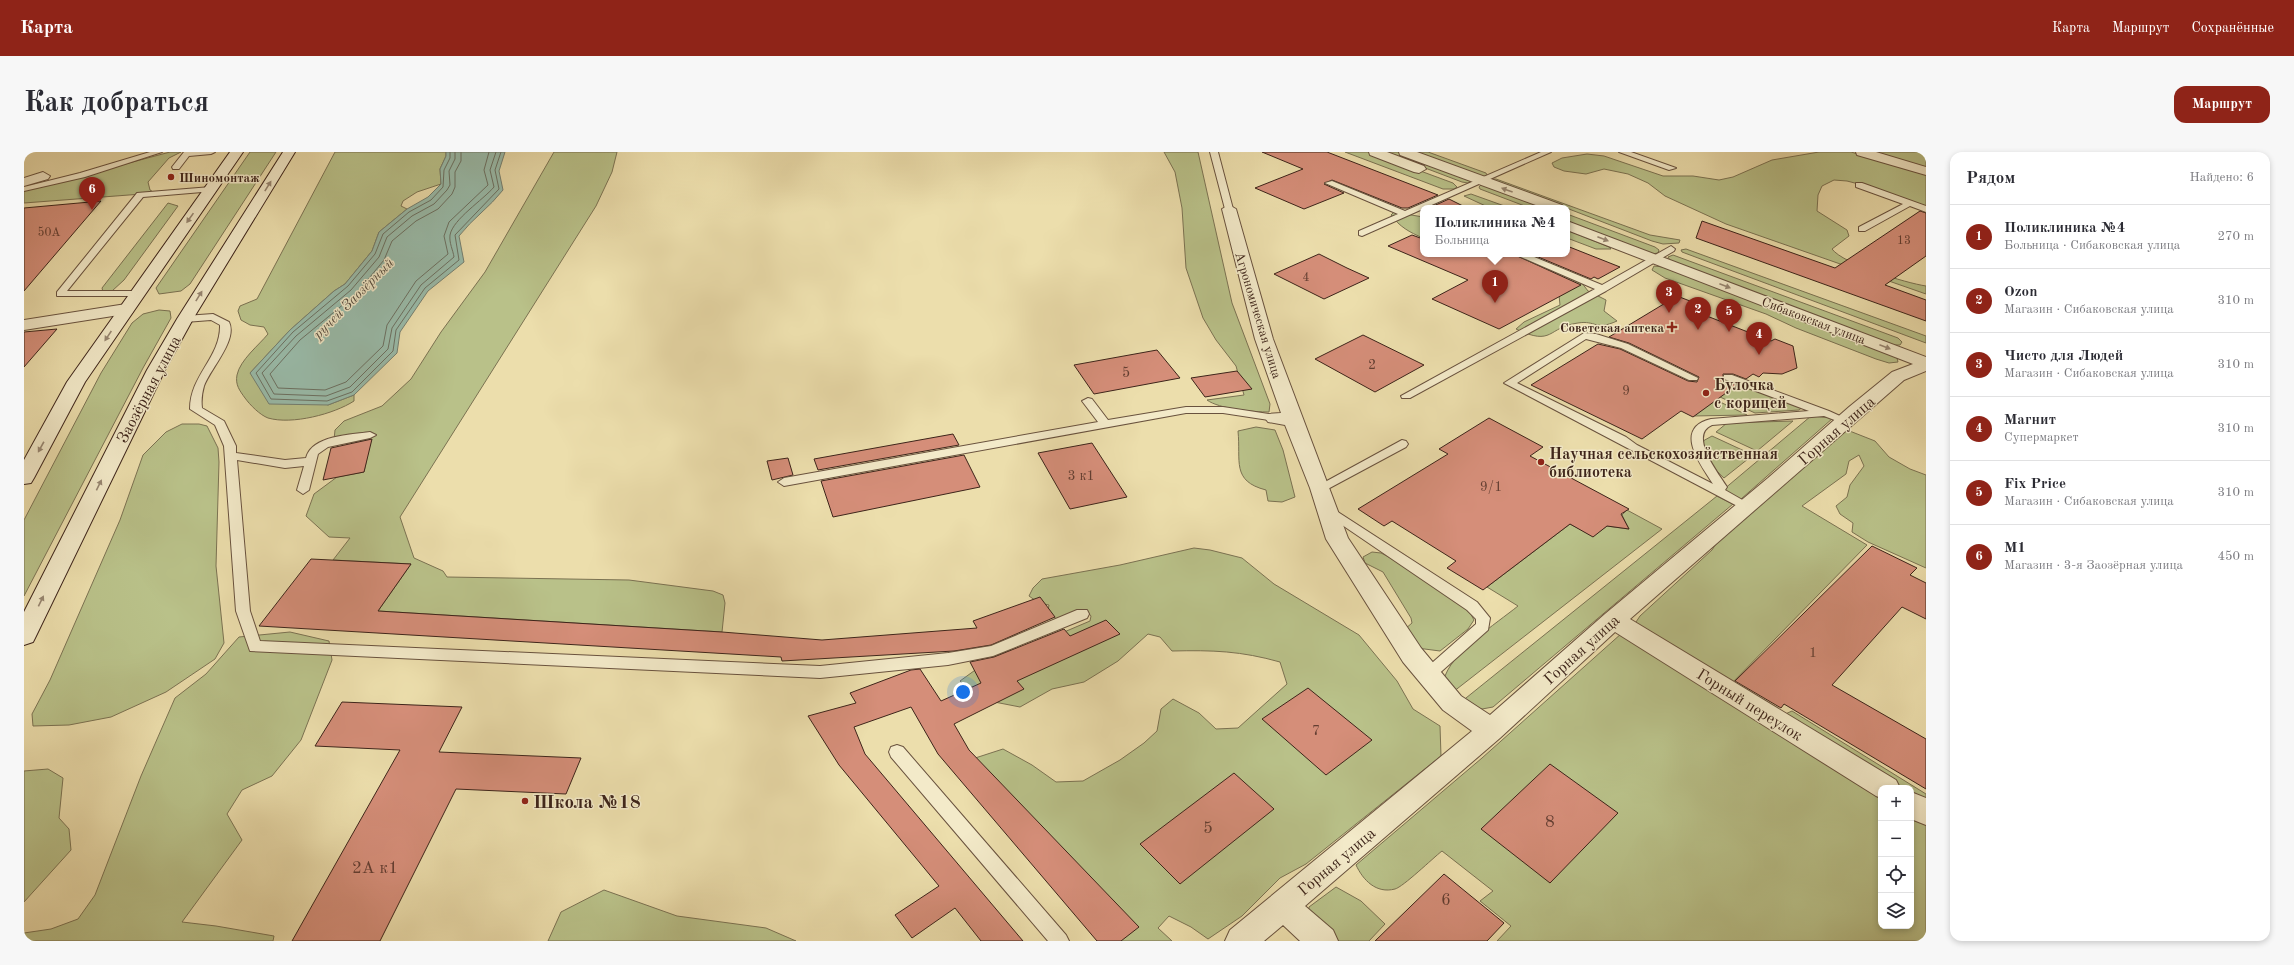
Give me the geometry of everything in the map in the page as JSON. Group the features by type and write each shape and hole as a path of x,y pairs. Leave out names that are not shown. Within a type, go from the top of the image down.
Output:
{"street":[{"path":"24,478 76,382 237,152"},
{"name":"Заозёрная улица","path":"24,636 156,370 185,319 289,152"},
{"path":"1375,152 1514,205"},
{"path":"1405,152 1549,205"},
{"path":"1862,152 1926,171"},
{"path":"24,182 43,176"},
{"name":"Агрономическая улица","path":"1229,209 1284,419 1320,488 1341,546 1412,656 1429,674 1452,703 1491,730"},
{"name":"Сибаковская улица","path":"1570,213 1671,249 1926,348"},
{"name":"Сибаковская улица","path":"1570,226 1926,364"},
{"path":"24,325 126,309"},
{"name":"Горная улица","path":"1241,941 1491,730 1613,620 1747,506 1835,417 1898,376 1926,364"},
{"name":"Горный переулок","path":"1613,620 1881,785"},
{"path":"1914,806 1926,813"},
{"path":"1283,905 1322,941"}],"lane":[{"path":"24,189 75,177 158,152"},
{"path":"176,167 187,154 211,152"},
{"path":"1214,152 1229,209"},
{"path":"1521,152 1535,157"},
{"path":"1426,205 1469,188 1547,152"},
{"path":"1623,152 1672,168"},
{"path":"1635,156 1644,152"},
{"path":"1329,183 1409,212 1420,214"},
{"path":"1859,185 1926,209"},
{"path":"138,294 60,294 140,195 211,189"},
{"path":"1862,229 1910,203"},
{"path":"1362,233 1420,208"},
{"path":"1406,396 1603,289 1671,249"},
{"path":"1526,257 1603,289"},
{"path":"185,319 213,317 225,324 226,330 215,356 197,386 194,399 196,409 220,423 230,446 232,456 243,611 255,647 268,645 527,659 820,672 948,659 993,651 1082,614"},
{"path":"1693,378 1616,343 1594,336 1584,336 1509,383 1622,439 1633,448 1747,506"},
{"path":"1728,377 1835,417"},
{"path":"1088,401 1104,424"},
{"path":"784,482 1186,410 1223,410 1284,419"},
{"path":"1721,487 1698,449 1697,434 1700,428 1711,422 1835,417"},
{"path":"302,490 313,453 324,444 370,435"},
{"path":"1320,488 1402,444"},
{"path":"232,456 285,464 311,461"},
{"path":"1327,509 1472,606 1483,618 1483,626 1429,674"},
{"path":"897,752 1060,941"}],"green space":[{"path":"170,152 181,152 169,158 148,182 150,190 155,193 24,203 24,191"},
{"path":"250,152 276,152 190,284 181,291 159,294 156,288"},
{"path":"335,152 446,152 446,156 440,169 441,184 417,192 403,201 401,206 407,209 379,232 372,251 345,284 334,291 290,330 250,373 328,405 354,395 354,401 336,410 312,417 289,420 268,418 252,407 241,393 238,388 237,375 239,369 250,353 268,334 264,327 250,325 241,320 238,311 240,306 257,299"},
{"path":"554,152 617,152 612,172 596,206 400,517 414,558 443,571 447,577 629,580 713,591 723,595 725,603 722,632 378,611 411,564 333,560 350,538 329,537 306,516 314,494 337,477 364,472 371,439 344,444 334,440 335,430 344,421 382,406 411,379 441,332 485,272"},
{"path":"1164,152 1198,152 1232,303 1270,404 1269,412 1246,411 1228,408 1207,400 1244,395 1236,366 1216,340 1203,318 1186,268 1182,208 1175,172"},
{"path":"1345,152 1369,152 1453,183 1457,187 1454,189 1443,189"},
{"path":"1383,152 1400,152 1472,180 1468,183 1462,182"},
{"path":"1410,152 1428,152 1486,173 1488,177 1482,178"},
{"path":"1819,152 1851,152 1869,157 1866,152 1926,152 1926,207 1874,188 1847,181 1834,180 1822,186 1818,195 1817,211 1847,230 1849,236 1832,249 1838,255 1861,267 1904,281 1926,286 1926,294 1726,224 1665,196 1648,183 1628,174 1604,169 1586,174 1564,171 1554,167 1552,163 1562,158 1587,154 1604,156 1663,176 1693,176 1719,180 1733,177 1772,160"},
{"path":"1491,179 1496,179 1568,205 1559,205"},
{"path":"1481,185 1485,185 1542,205 1522,205 1480,189 1479,187"},
{"path":"1471,194 1502,205 1484,205 1464,196"},
{"path":"168,203 178,206 124,280 112,291 103,292 102,288"},
{"path":"1570,206 1650,235 1680,240 1679,243 1663,244 1570,209"},
{"path":"1394,212 1420,216 1420,236 1401,226 1391,215"},
{"path":"1570,215 1655,247 1659,250 1658,253 1652,254 1570,223"},
{"path":"1570,231 1611,249 1596,249 1570,239"},
{"path":"1686,249 1926,336 1926,343 1682,252 1681,250"},
{"path":"1673,255 1898,338 1902,342 1900,345 1893,345 1671,262 1668,257"},
{"path":"1469,257 1534,257 1575,274 1588,291 1606,300 1604,311 1617,321 1604,325 1584,322 1568,325 1544,336 1528,334 1516,329 1524,322 1560,305 1559,295"},
{"path":"1654,266 1663,267 1888,352 1897,358 1898,362 1889,363 1876,359 1796,328 1766,314 1665,278 1652,270"},
{"path":"159,310 170,311 171,318 143,368 24,596 24,520 101,373 132,323 143,314"},
{"path":"1726,378 1803,407 1799,410 1755,413 1720,397 1719,384"},
{"path":"1716,400 1747,415 1693,416"},
{"path":"1811,416 1833,418 1741,499 1738,500 1723,490"},
{"path":"1793,421 1757,451 1716,432 1727,423"},
{"path":"182,424 199,424 207,426 218,448 219,462 216,566 224,643 215,659 166,692 111,717 69,725 33,726 32,714 50,680 120,520 143,455 166,432"},
{"path":"1256,427 1275,430 1283,450 1295,497 1282,502 1268,501 1266,490 1247,481 1243,475 1239,460 1238,431"},
{"path":"1842,428 1875,441 1889,457 1910,469 1926,475 1926,568 1868,542 1852,532 1853,523 1840,514 1836,506 1847,497 1850,485 1864,466 1859,455 1849,461 1846,474 1802,506 1867,545 1730,685 1783,715 1792,711 1911,785 1878,785 1878,929 1914,929 1914,787 1926,794 1926,941 1497,941 1511,926 1480,901 1493,891 1442,851 1411,878 1395,889 1388,890 1376,888 1366,881 1356,865 1482,758 1622,633 1632,628 1640,616 1712,550 1721,536"},
{"path":"1712,436 1753,455 1724,478 1713,466 1704,446 1703,441"},
{"path":"1717,496 1733,504 1493,707 1482,709 1461,702"},
{"path":"1627,510 1662,529 1453,692 1444,680 1448,670 1455,660 1475,640 1518,606 1487,587 1570,524 1593,536 1607,526 1629,529 1622,515"},
{"path":"1194,548 1210,550 1242,558 1274,584 1359,635 1397,681 1413,709 1440,726 1441,756 1306,864 1280,878 1242,916 1208,939 1191,927 1169,916 1158,928 1172,941 1103,941 966,761 1003,749 1032,765 1056,782 1083,781 1120,760 1144,743 1157,731 1161,709 1173,699 1199,713 1216,729 1238,728 1287,684 1280,662 1240,653 1172,651 1160,637 1148,634 1118,661 1084,682 1052,689 1020,707 979,699 960,681 996,655 1050,638 1090,621 1091,616 1087,611 1058,619 1047,615 1049,605 1039,603 1029,596 1033,588 1042,579 1120,565"},
{"path":"1372,552 1381,553 1389,557 1467,607 1474,620 1468,629 1440,651 1417,648 1405,629 1412,623 1411,618 1383,572 1365,563 1363,557"},
{"path":"290,632 329,641 332,660 301,740 272,776 242,790 227,814 242,840 182,922 274,936 273,941 24,941 24,933 51,929 78,919 95,895 141,776 175,698 206,674 239,637"},
{"path":"48,769 63,778 59,818 69,829 71,850 24,902 24,771"},
{"path":"1336,887 1361,901 1385,924 1369,941 1330,941 1308,921 1309,907"},
{"path":"604,890 677,916 766,928 796,941 548,941 561,912"}],"water":[{"name":"ручей Заозёрный","path":"446,152 505,152 499,171 503,190 459,236 464,262 428,291 400,332 397,353 354,395 328,405 269,404 250,373 290,330 334,291 345,284 372,251 379,232 407,209 428,197 441,184 440,169 446,156"}],"building":[{"path":"1262,152 1327,152 1438,195 1408,208 1402,208 1332,180 1324,184 1344,193 1304,209 1255,188 1303,169"},
{"path":"1449,199 1461,205 1436,205"},
{"path":"101,201 24,291 24,208"},
{"path":"1920,211 1926,213 1926,256 1885,285 1926,300 1926,321 1696,238 1702,221 1835,268"},
{"path":"1412,235 1420,238 1420,257 1520,257 1581,285 1499,329 1432,299 1468,280 1388,246"},
{"path":"1570,247 1620,267 1598,279 1594,277 1591,279 1538,257 1570,257"},
{"path":"1319,254 1369,278 1324,299 1274,274"},
{"path":"1677,296 1703,306 1694,311 1771,341 1775,339 1793,346 1797,368 1782,374 1763,373 1759,377 1753,374 1746,379 1733,374 1723,374 1723,380 1737,385 1693,417 1681,411 1642,439 1531,385 1598,344 1620,349 1688,381 1697,382 1699,377 1629,343 1609,337"},
{"path":"57,329 24,367 24,332"},
{"path":"1363,335 1424,365 1375,392 1315,359"},
{"path":"1157,350 1180,378 1094,394 1074,365"},
{"path":"1237,371 1252,389 1205,397 1191,378"},
{"path":"1489,418 1543,447 1530,456 1629,509 1621,514 1629,529 1607,526 1593,537 1570,524 1483,590 1447,568 1456,561 1392,521 1384,526 1358,509 1448,454 1439,449"},
{"path":"953,434 959,445 818,470 814,459"},
{"path":"372,439 364,472 323,480 331,448"},
{"path":"1092,443 1127,497 1070,509 1038,453"},
{"path":"964,455 980,487 833,517 821,481"},
{"path":"788,458 793,475 772,480 767,461"},
{"path":"1872,546 1917,568 1910,575 1926,583 1926,619 1902,607 1832,685 1926,739 1926,789 1784,704 1781,708 1735,681"},
{"path":"311,559 411,564 378,611 722,632 822,640 977,628 973,621 1040,597 1055,617 991,645 954,651 782,661 781,657 259,626"},
{"path":"1106,620 1120,634 1017,681 1024,689 954,724 969,750 1139,927 1121,941 1097,941 938,754 911,707 854,727 865,754 1023,941 981,941 955,908 912,938 895,915 939,886 839,765 808,716 856,703 850,693 911,670 920,669 941,701 981,683 970,662 994,657 1064,629 1070,636"},
{"path":"1308,688 1372,740 1326,775 1262,719"},
{"path":"342,702 462,707 439,752 581,758 566,794 456,789 380,941 292,941 400,750 315,746"},
{"path":"1550,764 1618,813 1550,883 1481,829"},
{"path":"1234,773 1274,809 1180,884 1140,844"},
{"path":"1444,874 1504,923 1487,941 1375,941"}],"place":[{"name":"Шиномонтаж","path":"171,177"},
{"name":"М1","path":"92,210"},
{"name":"Поликлиника №4","path":"1495,303"},
{"name":"Чисто для Людей","path":"1669,313"},
{"name":"Советская аптека","path":"1672,327"},
{"name":"Ozon","path":"1698,330"},
{"name":"Fix Price","path":"1729,332"},
{"name":"Магнит","path":"1759,355"},
{"name":"Булочка с корицей","path":"1706,393"},
{"name":"Научная сельскохозяйственная библиотека","path":"1541,462"},
{"name":"Школа №18","path":"525,801"}]}
